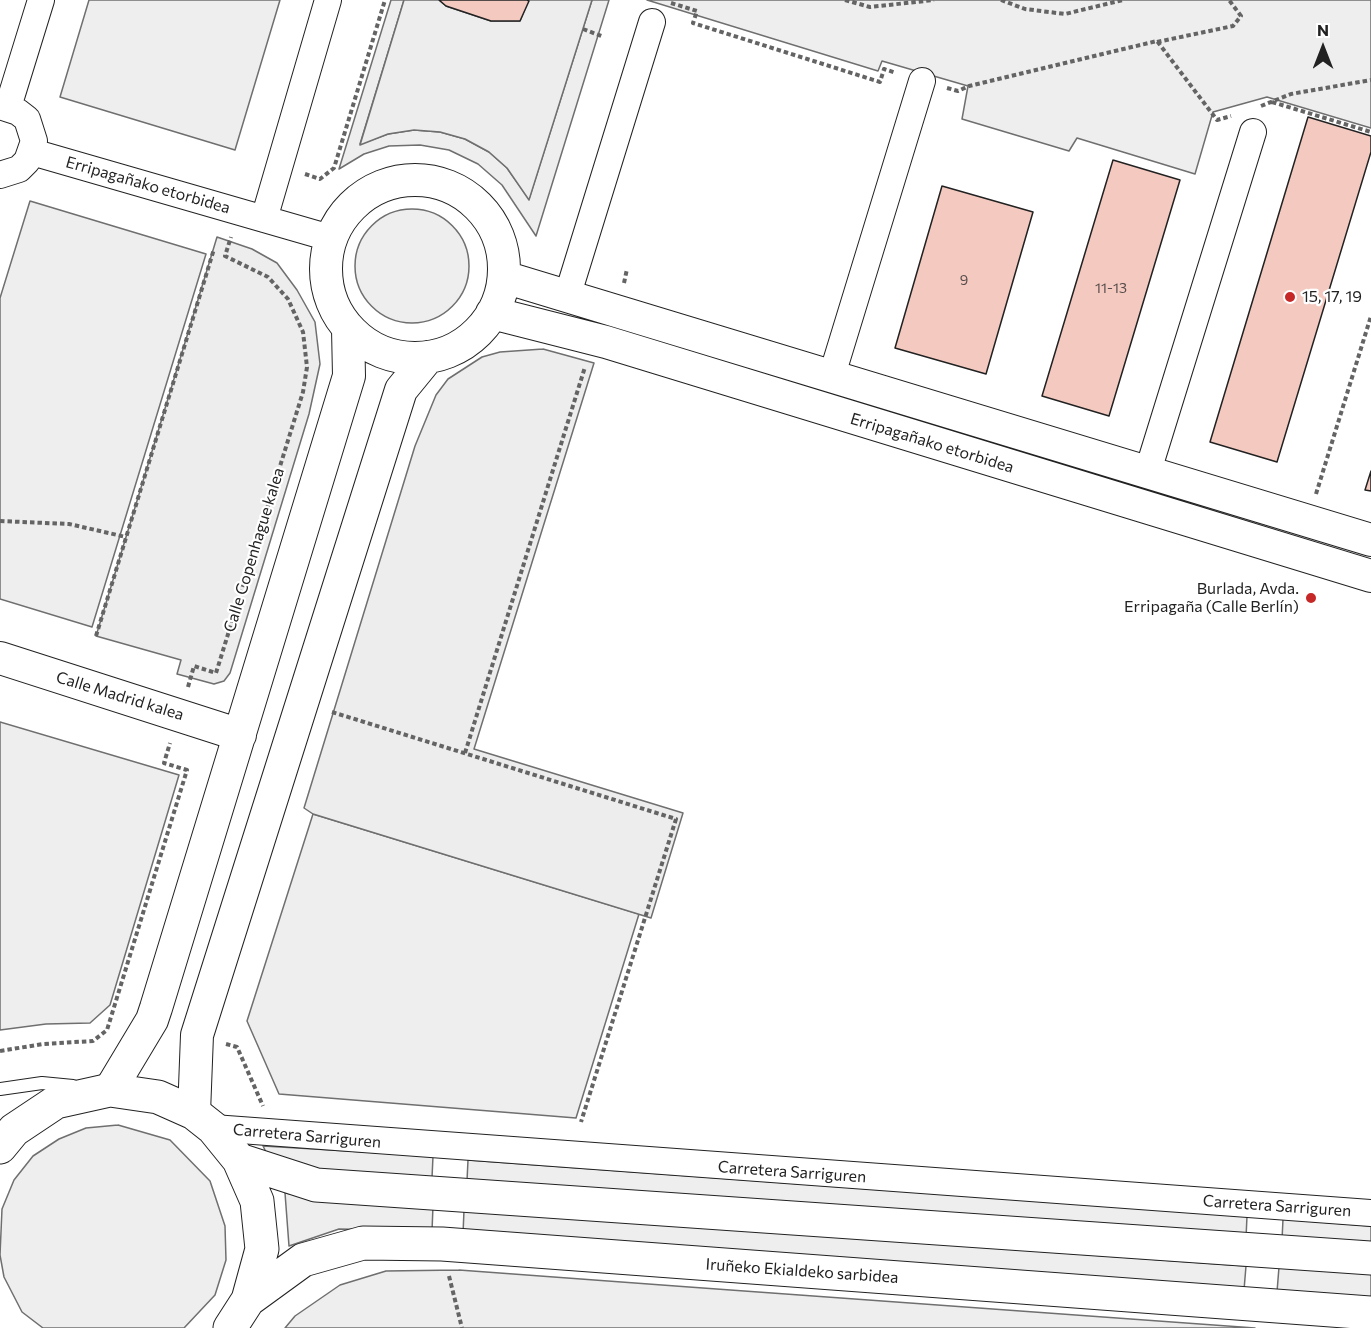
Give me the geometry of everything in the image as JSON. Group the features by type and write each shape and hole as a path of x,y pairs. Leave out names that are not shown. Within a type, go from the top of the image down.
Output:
{"highway":[{"path":"0,1147 14,1130 56,1102 110,1090 158,1097 203,1121 239,1160 257,1202 262,1249 248,1300 230,1328"},
{"path":"239,1160 316,1185 1371,1258"},
{"name":"Iruñeko Ekialdeko sarbidea","path":"248,1300 303,1260 363,1244 442,1244 1371,1313"}],"street":[{"path":"0,175 19,168 32,152 34,141 27,119 4,107 41,0"},
{"path":"264,219 277,166 328,0"},
{"path":"567,297 657,11"},
{"path":"832,375 922,81"},
{"path":"1147,474 1246,123"},
{"name":"Erripagañako etorbidea","path":"32,152 330,238"},
{"path":"392,182 429,182 448,186 473,201 491,222 502,249 504,277 500,296 492,313 476,334 453,349 428,357 399,357 371,347 348,329 335,309 327,286 325,262 330,238 345,213 365,194 392,182"},
{"path":"504,277 832,375 1147,474 1371,540"},
{"name":"Erripagañako etorbidea","path":"492,313 606,342 1371,576"},
{"path":"110,1090 152,1020 349,376 348,329"},
{"path":"203,1121 197,1035 402,390 428,357"},
{"name":"Calle Madrid kalea","path":"0,658 240,735"},
{"name":"Carretera Sarriguren","path":"203,1121 1371,1213"}],"lane":[{"path":"0,1089 42,1083 110,1090"}],"path":[{"path":"277,166 320,179 334,168 385,0"},
{"path":"845,0 870,7 934,0"},
{"path":"1001,0 1025,9 1065,14 1123,0"},
{"path":"657,11 697,11 693,23 880,82 884,69 958,91 969,86 1233,26 1241,16 1229,0"},
{"path":"583,29 604,37"},
{"path":"1157,42 1217,120 1246,123"},
{"path":"1259,107 1313,89 1371,80"},
{"path":"1272,102 1371,132"},
{"name":"Calle Copenhague kalea","path":"0,1051 43,1044 93,1041 107,1030 187,770 164,763 179,714 194,666 216,672 303,392 307,366 303,332 288,299 268,277 225,256 239,211"},
{"path":"96,636 214,249"},
{"path":"1315,498 1371,316"},
{"path":"465,753 587,361"},
{"path":"0,521 69,524 126,537"},
{"path":"332,712 676,819 581,1122"},
{"path":"446,1272 452,1280 462,1328"}],"shaded area":[{"path":"89,0 280,0 235,150 60,97"},
{"path":"391,0 404,0 360,144 388,134 414,130 440,132 465,139 489,152 507,168 529,199 592,0 609,0 536,236 502,185 478,164 449,150 420,145 389,146 364,154 339,169"},
{"path":"404,0 439,0 446,6 491,21 520,21 527,0 592,0 529,200 507,168 489,152 465,139 440,132 414,130 388,134 360,145"},
{"path":"647,0 1371,0 1371,128 1267,97 1213,112 1195,174 1077,138 1069,151 962,119 968,86 882,61 878,71"},
{"path":"30,201 206,254 92,627 0,599 0,298"},
{"path":"412,209 434,213 444,218 460,234 465,244 469,266 465,288 460,298 444,314 434,319 412,323 390,319 380,314 364,298 359,288 355,266 359,244 364,234 380,218 390,213"},
{"path":"217,237 252,249 277,263 297,290 315,322 320,364 309,414 230,673 224,681 214,684 177,674 181,660 96,636"},
{"path":"543,349 594,363 474,749 683,813 651,918 313,814 304,808 415,446 436,395 448,379 482,357 500,352"},
{"path":"0,722 179,775 110,1005 90,1023 46,1024 0,1030"},
{"path":"313,814 639,914 576,1118 279,1094 247,1021"},
{"path":"118,1125 170,1140 210,1181 225,1226 226,1260 215,1295 184,1328 43,1328 22,1312 4,1277 0,1255 2,1209 14,1180 33,1156 59,1139 86,1128"},
{"path":"263,1146 433,1156 432,1178 311,1170 266,1152"},
{"path":"468,1160 1247,1216 1246,1238 467,1181"},
{"path":"285,1193 322,1199 433,1206 432,1231 339,1229 289,1246"},
{"path":"464,1210 1246,1266 1244,1290 463,1234"},
{"path":"1283,1219 1371,1226 1371,1247 1282,1240"},
{"path":"1279,1267 1371,1274 1371,1299 1277,1292"},
{"path":"459,1270 1255,1328 285,1328 295,1316 340,1285 386,1271"}],"building":[{"path":"439,0 529,1 520,21 491,21 446,6"},
{"name":"15, 17, 19","path":"1308,117 1371,136 1371,152 1277,462 1210,442"},
{"path":"1113,160 1180,180 1109,416 1042,396"},
{"path":"942,186 1033,212 986,374 895,348"},
{"path":"1371,471 1371,491 1365,490"}],"place":[{"name":"15, 17, 19","path":"1290,297"},
{"name":"Burlada, Avda. Erripagaña (Calle Berlín)","path":"1311,598"}]}
